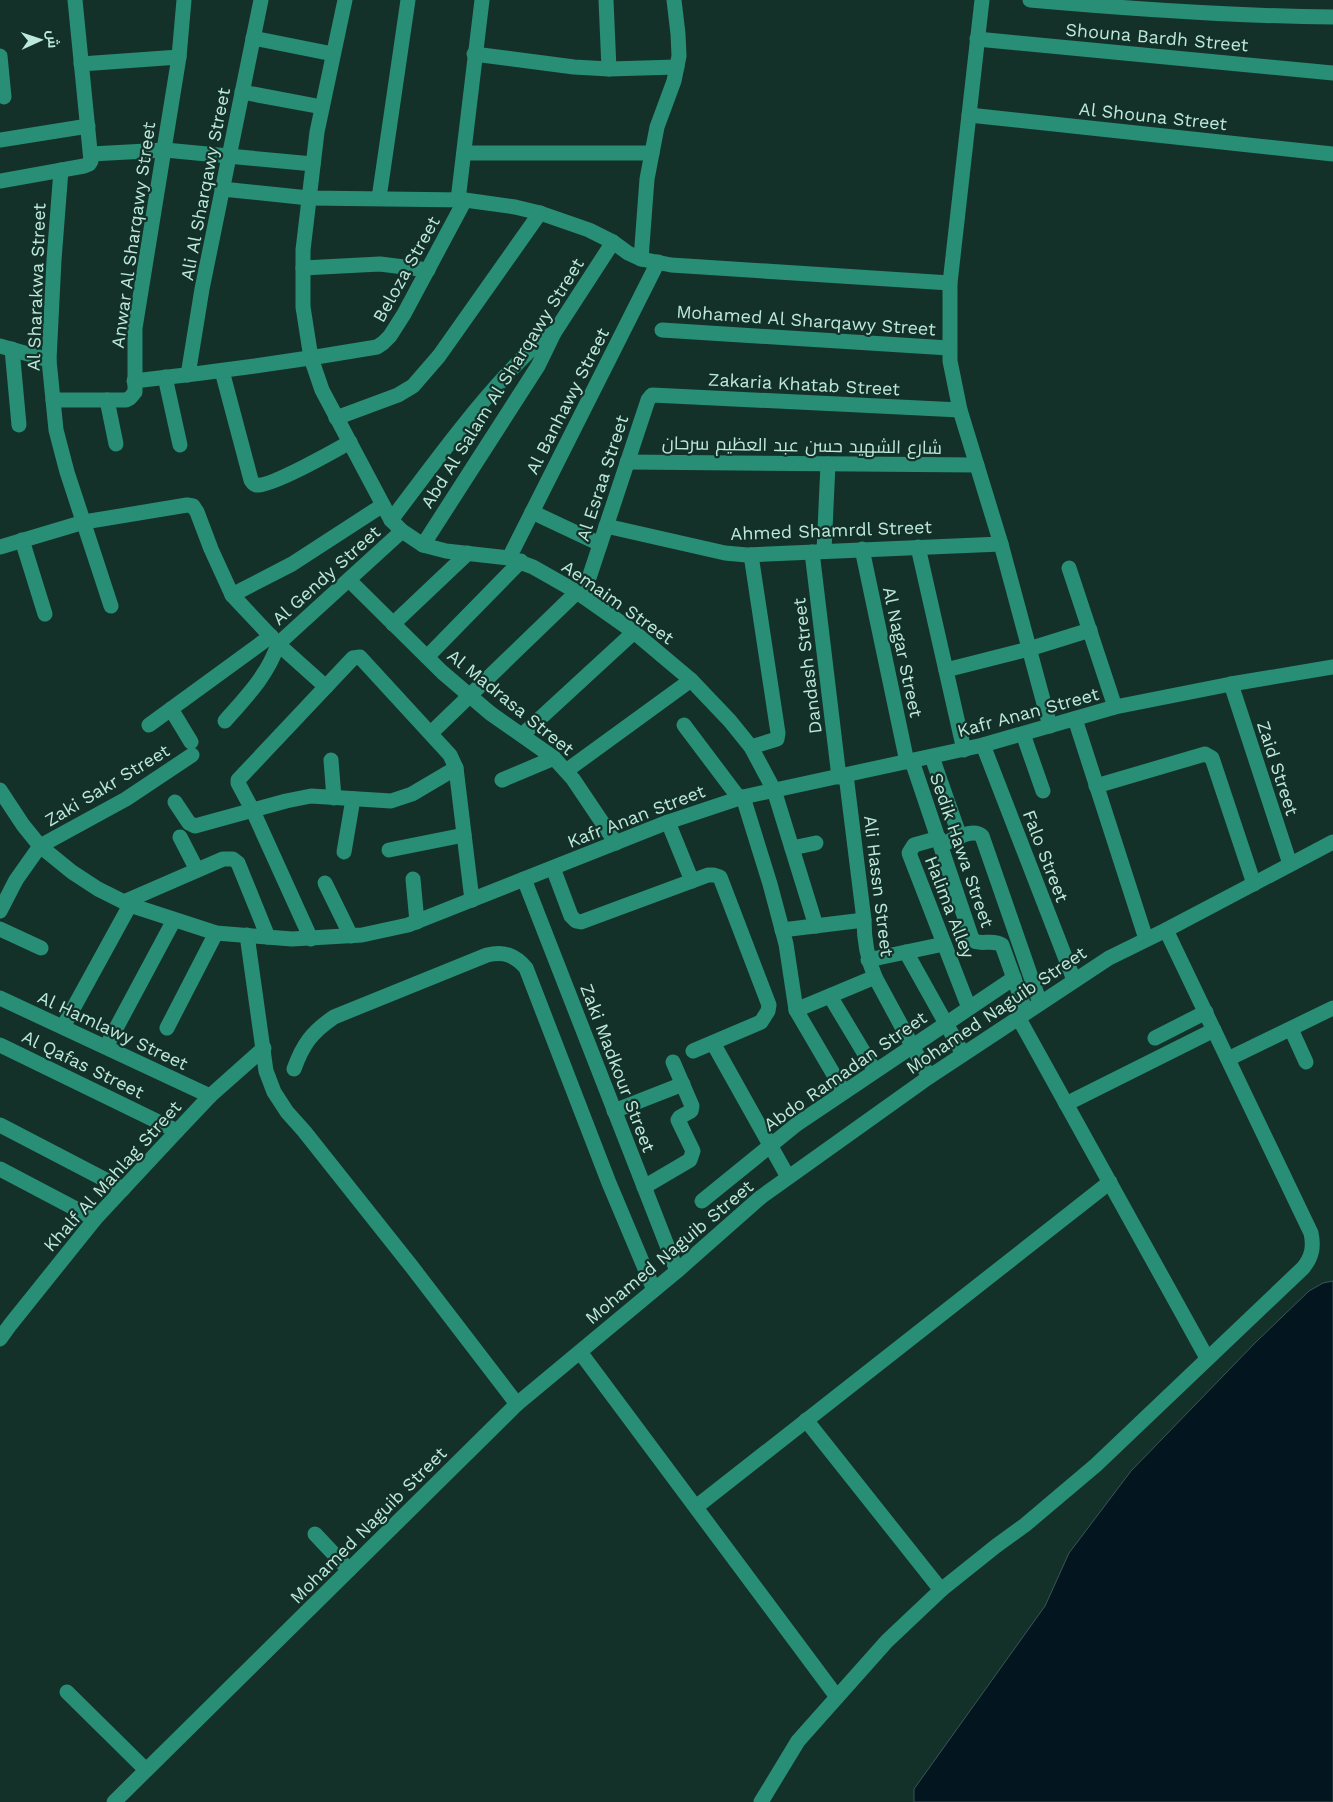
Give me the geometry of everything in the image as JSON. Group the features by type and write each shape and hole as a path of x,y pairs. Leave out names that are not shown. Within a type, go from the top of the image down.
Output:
{"street":[{"path":"79,0 75,0 90,159"},
{"name":"Anwar Al Sharqawy Street","path":"53,400 126,400 134,392 135,328 179,57 184,0"},
{"name":"Ali Al Sharqawy Street","path":"188,375 202,289 261,0"},
{"name":"Aemaim Street","path":"345,0 322,108 303,250 303,307 311,358 322,390 336,418 391,520 402,531 424,545 446,551 515,559 580,594 634,632 690,680 730,721 751,747 774,790 816,926"},
{"path":"379,198 408,0"},
{"path":"462,200 464,153 474,54 482,0"},
{"path":"606,0 609,69"},
{"path":"641,259 647,179 657,127 674,81 679,56 674,0"},
{"path":"982,0 950,282 950,361 960,410 1001,544 1050,726"},
{"path":"1030,0 1221,7 1333,17"},
{"path":"253,38 333,54"},
{"name":"Shouna Bardh Street","path":"977,39 1333,73"},
{"path":"474,54 574,67 609,69 677,67"},
{"path":"0,56 4,96"},
{"path":"81,64 179,57"},
{"path":"242,92 322,108"},
{"name":"Al Shouna Street","path":"968,115 1333,154"},
{"path":"0,140 88,126"},
{"path":"0,181 61,170 90,159 164,150 313,164"},
{"path":"464,153 652,153"},
{"name":"Al Sharakwa Street","path":"61,170 49,360 56,430 67,472 111,606"},
{"path":"222,189 309,198 462,200 515,207 540,213 581,227 613,242 628,253 641,259 658,262 702,268 950,282"},
{"name":"Beloza Street","path":"134,381 222,371 377,347 390,336 404,314 462,200"},
{"path":"336,418 398,395 414,386 439,356 540,213"},
{"name":"Abd Al Salam Al Sharqawy Street","path":"424,545 538,366 554,333 613,242"},
{"name":"Al Banhawy Street","path":"427,657 515,559 532,512 658,262"},
{"path":"303,268 380,264 428,270"},
{"name":"Mohamed Al Sharqawy Street","path":"662,330 949,348"},
{"path":"391,520 495,387 534,345 554,333"},
{"path":"19,425 6,348 49,360"},
{"path":"222,371 253,484 258,486 281,478 312,464 350,442"},
{"path":"166,377 180,445"},
{"name":"Zakaria Khatab Street","path":"648,400 652,395 658,395 960,410"},
{"path":"107,400 116,444"},
{"name":"Al Esraa Street","path":"580,594 600,544 648,400"},
{"name":"شارع الشهيد حسن عبد العظيم سرحان","path":"626,462 977,465"},
{"name":"Dandash Street","path":"828,464 818,551 842,776"},
{"path":"0,547 84,522 187,505 193,506 197,512 210,549 232,594 275,640 326,687"},
{"path":"232,594 292,564 383,506"},
{"path":"532,512 600,544"},
{"name":"Ahmed Shamrdl Street","path":"606,526 725,553 751,555 1001,544"},
{"name":"Al Gendy Street","path":"225,722 257,685 273,659 275,640 349,580 402,531"},
{"path":"22,540 44,614"},
{"path":"918,547 964,750"},
{"name":"Al Nagar Street","path":"862,549 909,762"},
{"path":"393,624 468,553"},
{"path":"751,555 778,733 777,739 773,742 751,747"},
{"path":"1069,568 1115,707"},
{"name":"Al Madrasa Street","path":"349,580 427,657 469,695 490,713 554,758 566,771 616,843"},
{"path":"431,733 469,695 580,594"},
{"path":"946,670 1029,649 1090,630"},
{"path":"522,735 634,632"},
{"path":"149,725 275,640"},
{"path":"311,939 254,811 238,780 353,658 360,657 450,755 456,768 472,900"},
{"name":"Kafr Anan Street","path":"0,790 22,825 40,846 72,872 98,889 127,903 216,933 311,939 362,935 417,922 668,822 741,797 964,750 1115,707 1231,684 1333,667"},
{"path":"566,771 690,680"},
{"name":"Zaid Street","path":"1231,684 1290,864"},
{"name":"Zaki Sakr Street","path":"40,846 126,799 191,748 171,709"},
{"path":"1074,719 1146,939"},
{"path":"684,725 741,797 770,884 786,944 796,1010 844,1092"},
{"path":"1023,734 1043,791"},
{"name":"Falo Street","path":"983,745 1074,980"},
{"path":"1096,786 1205,754 1212,758 1254,884"},
{"path":"932,757 960,837"},
{"path":"502,780 554,758"},
{"path":"331,760 334,798"},
{"name":"Sedik Hawa Street","path":"909,762 940,841 974,941 978,943 995,942 1002,945 1014,978 1022,1014 1066,1104 1208,1358"},
{"path":"175,802 192,826 311,796 391,801 412,794 456,768"},
{"name":"Ali Hassn Street","path":"842,776 864,920 864,940 868,960 875,978 929,1077"},
{"path":"344,852 353,799"},
{"path":"668,822 692,881"},
{"path":"940,841 960,837 972,832 982,836 1040,1003"},
{"path":"389,850 464,835"},
{"path":"180,837 196,870"},
{"name":"Halima Alley","path":"940,841 914,845 909,853 969,1008"},
{"name":"Mohamed Naguib Street","path":"114,1802 517,1404 677,1271 761,1197 929,1077 1109,958 1333,842"},
{"path":"792,848 816,843"},
{"path":"0,911 16,880 40,846"},
{"path":"63,1027 127,903 196,870 223,859 233,859 238,863 268,937"},
{"path":"553,868 571,916 574,920 581,922 712,874 720,877 769,1005 768,1011 761,1022 694,1051"},
{"path":"413,879 417,922"},
{"name":"Zaki Madkour Street","path":"524,879 677,1271"},
{"path":"325,883 351,936"},
{"path":"106,1047 174,920"},
{"path":"782,930 864,920"},
{"path":"0,928 41,948"},
{"path":"761,1802 798,1741 887,1642 941,1590 1025,1525 1089,1471 1303,1268 1311,1255 1313,1248 1311,1233 1166,930"},
{"path":"167,1028 216,933"},
{"path":"247,935 266,1071 274,1092 286,1112 304,1131 406,1259 517,1404"},
{"path":"868,960 944,944"},
{"path":"906,952 963,1054"},
{"path":"294,1069 300,1053 309,1039 320,1026 334,1018 487,955 509,954 519,960 526,968 609,1183 654,1290"},
{"path":"796,1010 875,978"},
{"name":"Abdo Ramadan Street","path":"702,1201 798,1124 1014,978"},
{"path":"830,996 875,1071"},
{"name":"Al Hamlawy Street","path":"0,998 210,1096"},
{"path":"1228,1059 1333,1008"},
{"path":"1155,1038 1206,1012"},
{"path":"1291,1029 1306,1062"},
{"path":"1066,1104 1214,1030"},
{"path":"713,1043 788,1177"},
{"name":"Al Qafas Street","path":"0,1045 177,1131"},
{"name":"Khalf Al Mahlag Street","path":"0,1339 95,1219 210,1096 264,1048"},
{"path":"644,1187 691,1158 693,1151 678,1122 679,1118 693,1108 673,1062"},
{"path":"614,1111 683,1084"},
{"path":"0,1125 124,1189"},
{"path":"2,1173 95,1219"},
{"path":"696,1507 1110,1182"},
{"path":"580,1352 837,1697"},
{"path":"806,1420 941,1590"},
{"path":"315,1534 349,1570"},
{"path":"67,1692 146,1770"}],"water":[{"path":"1333,1281 1333,1802 914,1802 914,1789 1045,1606 1069,1553 1131,1471 1256,1342 1309,1291 1323,1283"}]}
